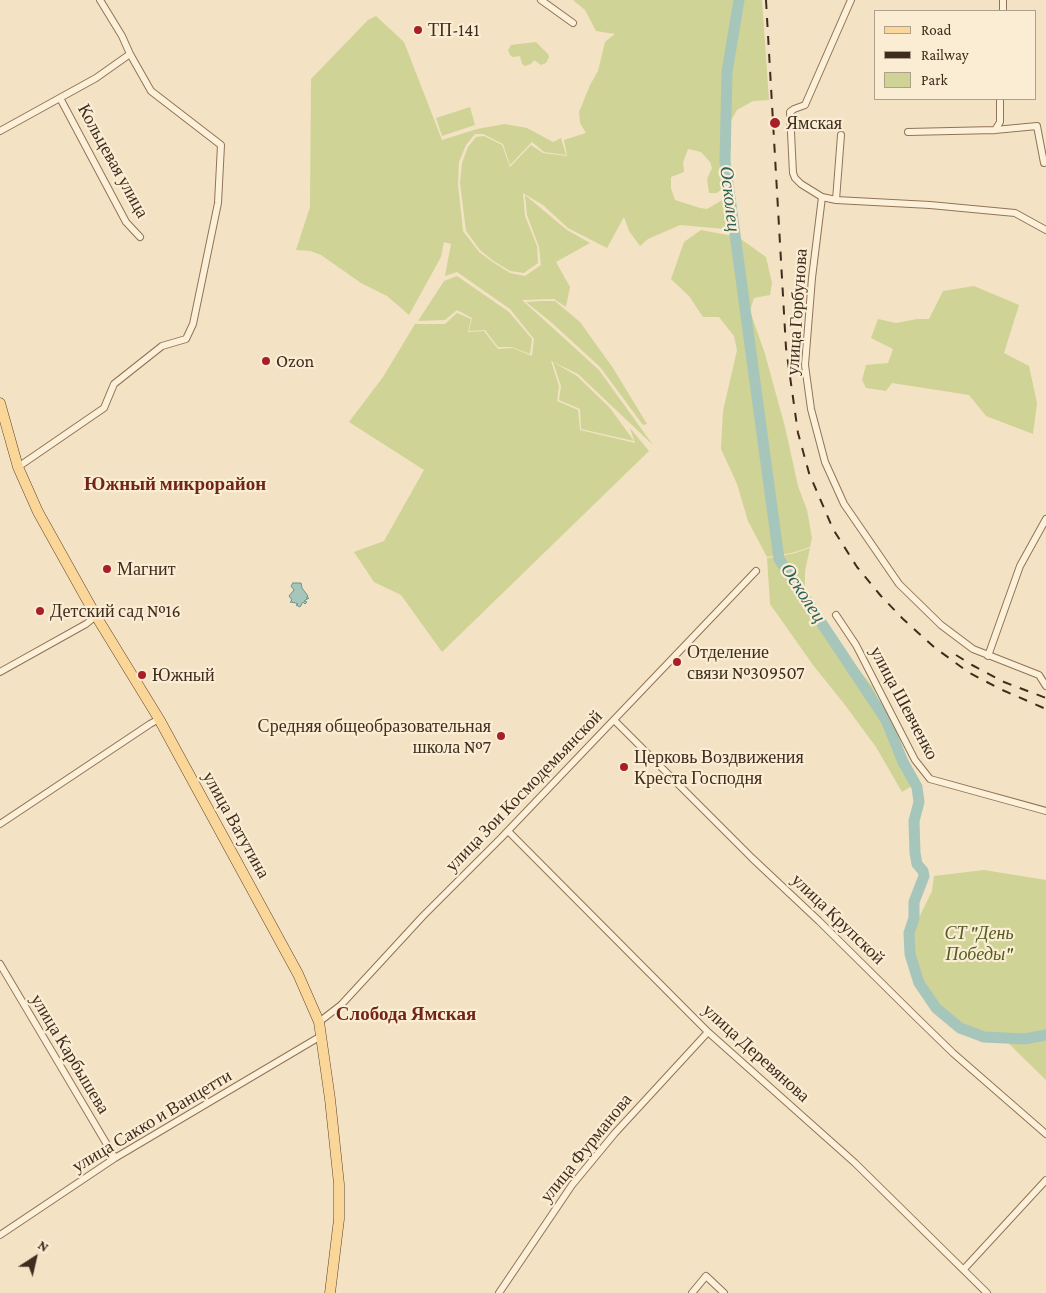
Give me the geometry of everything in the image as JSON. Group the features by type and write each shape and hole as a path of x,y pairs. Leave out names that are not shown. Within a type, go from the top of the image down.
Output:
{"main road":[{"name":"улица Ватутина","path":"0,403 18,467 38,512 96,616 159,719 298,974 319,1022 339,1184 339,1218 330,1293"}],"street":[{"path":"18,467 104,408 114,384 162,346 186,339 193,324 218,203 221,145 151,91 122,36 100,0"},
{"path":"541,0 572,23"},
{"path":"851,0 806,105 790,112 794,178 822,197 836,200 930,205 1015,213 1046,230"},
{"name":"Кольцевая улица","path":"0,131 96,78 130,54"},
{"name":"Кольцевая улица","path":"60,98 126,222 140,238"},
{"path":"995,130 1000,122 1000,100"},
{"path":"908,132 995,130 1037,126 1044,163"},
{"path":"836,200 841,135"},
{"name":"улица Горбунова","path":"822,197 812,278 805,365 810,402 825,462 844,504 899,584 941,625 956,632 973,649 1039,675 1046,686"},
{"path":"988,656 1020,566 1046,519"},
{"name":"улица Зои Космодемьянской","path":"319,1022 341,1005 423,916 508,831 756,571"},
{"name":"улица Шевченко","path":"836,615 856,645 915,760 930,779 1046,811"},
{"path":"0,672 86,624 96,616"},
{"path":"0,824 141,729 159,719"},
{"name":"улица Крупской","path":"614,720 752,858 820,921 921,1022 1046,1134"},
{"name":"улица Деревянова","path":"508,831 708,1032 855,1162 987,1293"},
{"name":"улица Карбышева","path":"0,964 115,1158"},
{"name":"улица Фурманова","path":"500,1293 572,1185 615,1133 708,1032"},
{"name":"улица Сакко и Ванцетти","path":"0,1235 115,1158 322,1036"},
{"path":"964,1269 1046,1180"},
{"path":"692,1293 706,1276 724,1293"}],"green space":[{"path":"573,0 762,0 769,100 753,101 737,110 730,122 731,148 727,157 730,171 726,174 723,188 717,193 709,193 707,179 712,168 710,162 701,152 688,149 683,163 684,172 671,177 671,188 675,200 707,209 726,198 734,212 736,230 680,225 648,239 640,246 629,231 624,217 607,248 568,228 543,205 523,193 525,216 537,246 538,263 524,273 510,271 492,260 480,250 466,231 460,183 462,163 468,147 476,137 484,136 502,145 510,167 531,145 543,153 567,156 564,140 586,133 580,123 579,112 598,71 605,42 615,34 596,31 585,10"},
{"path":"376,16 404,42 442,140 477,129 505,124 527,128 553,142 561,138 566,155 544,152 532,142 510,165 503,144 483,134 475,134 466,145 459,162 458,185 463,231 479,252 491,261 510,273 525,276 541,265 539,247 527,215 525,195 567,230 590,243 556,262 570,287 566,307 554,299 522,300 599,370 653,445 578,374 551,361 559,386 557,401 578,410 580,430 635,443 630,428 649,451 442,652 401,595 374,582 354,552 384,541 424,470 349,422 383,377 415,324 445,324 457,313 471,319 468,332 484,331 498,349 513,348 532,356 534,339 510,309 457,272 445,276 451,244 444,242 441,257 409,315 387,296 361,283 321,255 310,251 296,250 310,207 311,79 368,20"},
{"path":"536,42 549,57 546,63 541,65 534,60 531,64 525,66 522,64 520,56 513,57 508,50 511,45"},
{"path":"470,107 475,125 442,136 436,118"},
{"path":"701,230 738,237 766,257 772,283 770,295 754,298 750,311 765,354 785,427 798,486 807,510 812,538 810,547 792,553 767,557 748,521 737,484 721,449 723,411 737,350 734,336 719,317 703,317 689,296 671,279 684,242"},
{"path":"457,276 509,312 532,339 530,354 512,347 498,347 485,330 469,331 472,318 457,310 445,320 418,321 444,281"},
{"path":"974,286 1019,305 1004,353 1029,366 1037,403 1033,434 986,416 969,395 892,383 886,391 866,388 862,380 866,365 888,363 893,349 871,338 878,319 896,323 929,319 943,291"},
{"path":"555,301 580,322 613,368 647,424 643,425 600,367 526,302"},
{"path":"553,362 577,376 610,408 634,441 581,429 580,409 559,400 561,386"},
{"path":"810,548 805,571 807,596 812,607 843,650 873,687 917,783 902,792 876,747 813,665 770,604 767,558 792,554"},
{"name":"СТ \"День Победы\"","path":"984,870 1046,880 1046,1034 1024,1037 985,1035 961,1027 931,998 918,974 911,934 932,891 934,876"},
{"path":"1046,1037 1046,1080 1005,1040 1025,1041"}],"water":[{"path":"293,583 301,583 308,596 306,598 309,598 300,607 296,603 290,602 292,600 289,596 294,590 291,586"}],"waterway":[{"name":"Осколец","path":"739,0 727,72 725,161 779,559 886,720 903,762 917,787 919,802 914,821 915,853 917,864 923,871 924,876 914,902 914,918 909,933 910,954 919,983 936,1008 960,1028 984,1037 1024,1039 1046,1035"}],"railway":[{"path":"766,0 786,348 798,433 809,473 833,529 857,567 903,619 934,647 968,672 1000,689 1046,709"},
{"path":"956,655 1004,682 1046,698"}],"place":[{"name":"ТП-141","path":"418,30"},
{"name":"Ямская","path":"775,123"},
{"name":"Ozon","path":"266,361"},
{"name":"Магнит","path":"107,569"},
{"name":"Детский сад №16","path":"40,611"},
{"name":"Отделение связи №309507","path":"677,662"},
{"name":"Южный","path":"142,675"},
{"name":"Средняя общеобразовательная школа №7","path":"501,736"},
{"name":"Церковь Воздвижения Креста Господня","path":"624,767"}],"district":[{"name":"Южный микрорайон","path":"175,484"},
{"name":"Слобода Ямская","path":"406,1014"}]}
